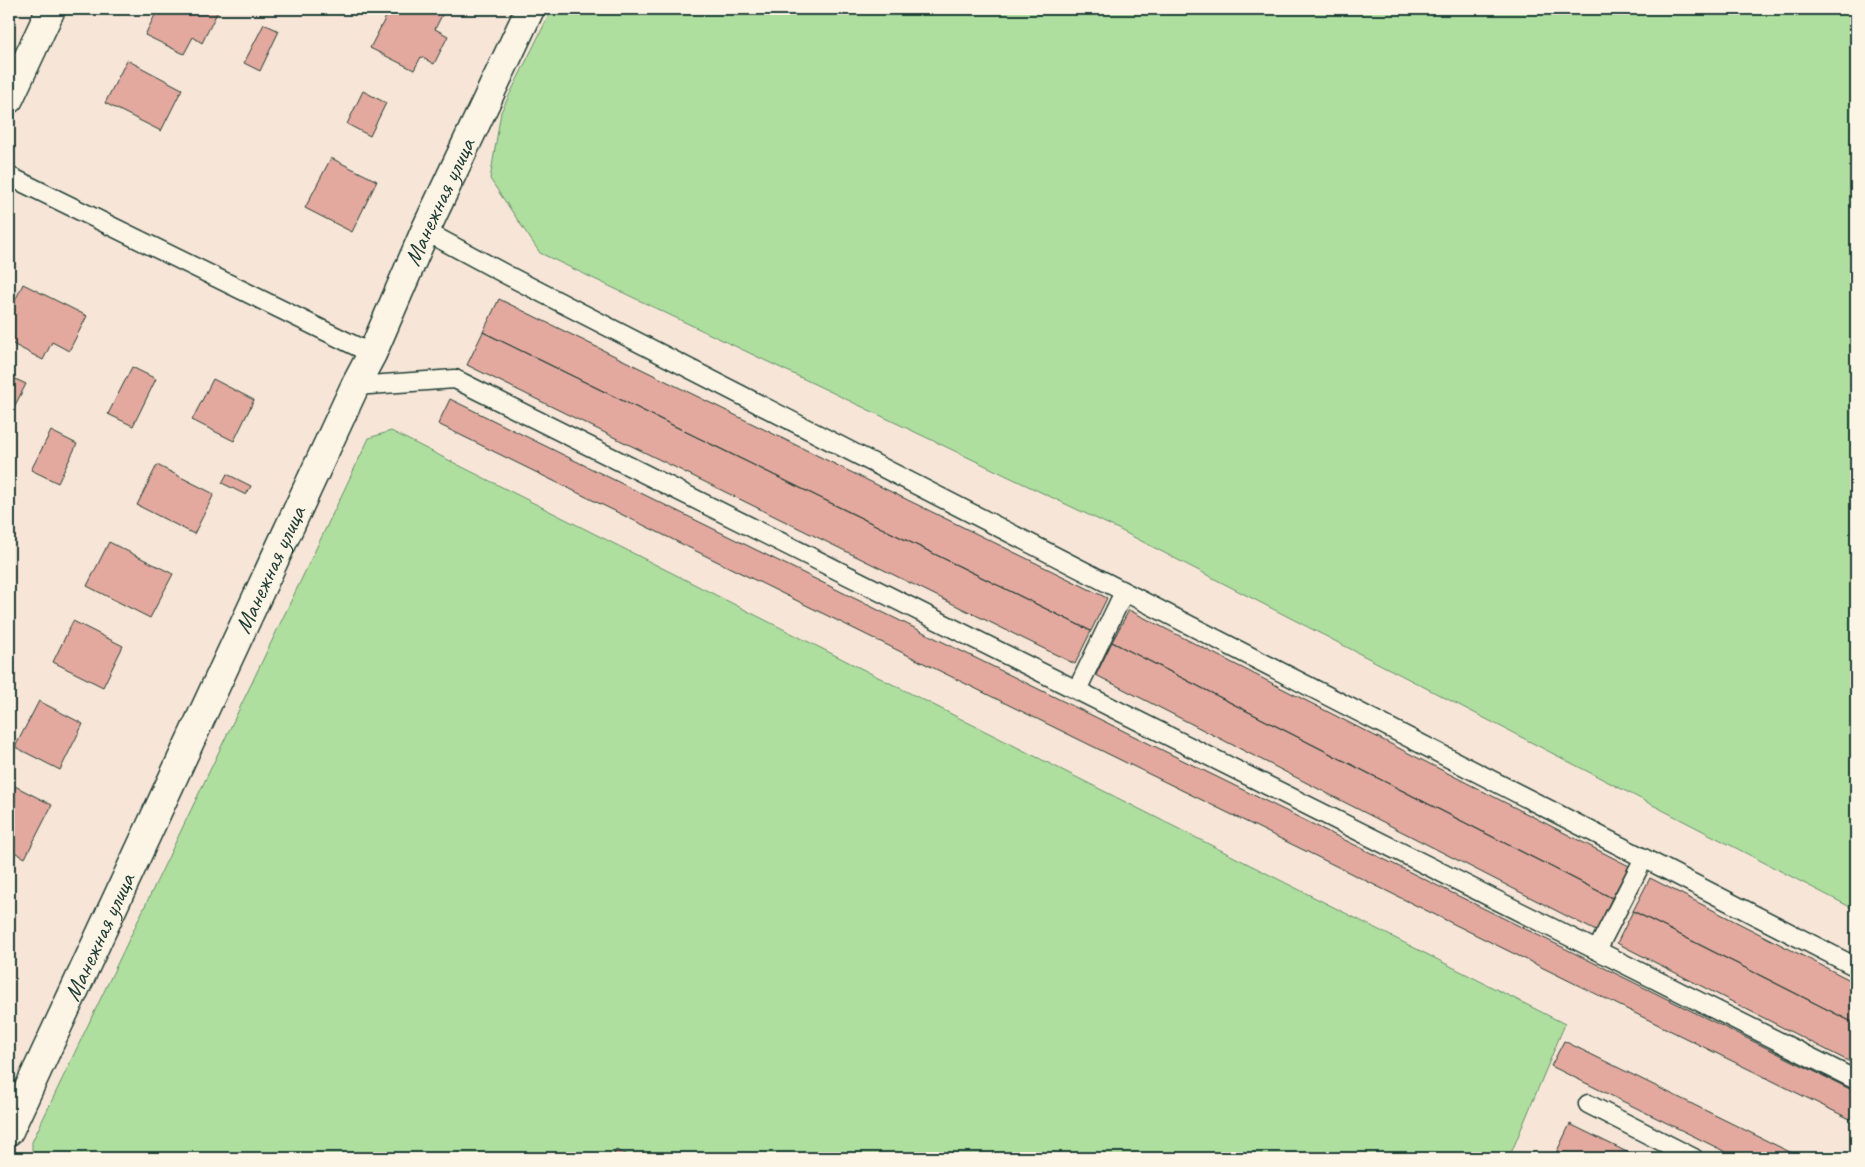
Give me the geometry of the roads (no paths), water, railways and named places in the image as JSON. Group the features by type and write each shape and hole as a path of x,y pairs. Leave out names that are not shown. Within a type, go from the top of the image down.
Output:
{"street":[{"path":"9,99 51,9"},
{"name":"Манежная улица","path":"9,1131 372,354 425,231 530,9"}],"lane":[{"path":"9,176 372,354"},
{"path":"425,231 507,275 1856,967"},
{"path":"356,386 455,379 1856,1080"},
{"path":"1077,690 1124,592"},
{"path":"1597,950 1644,858"},
{"path":"1588,1104 1694,1158"}]}
